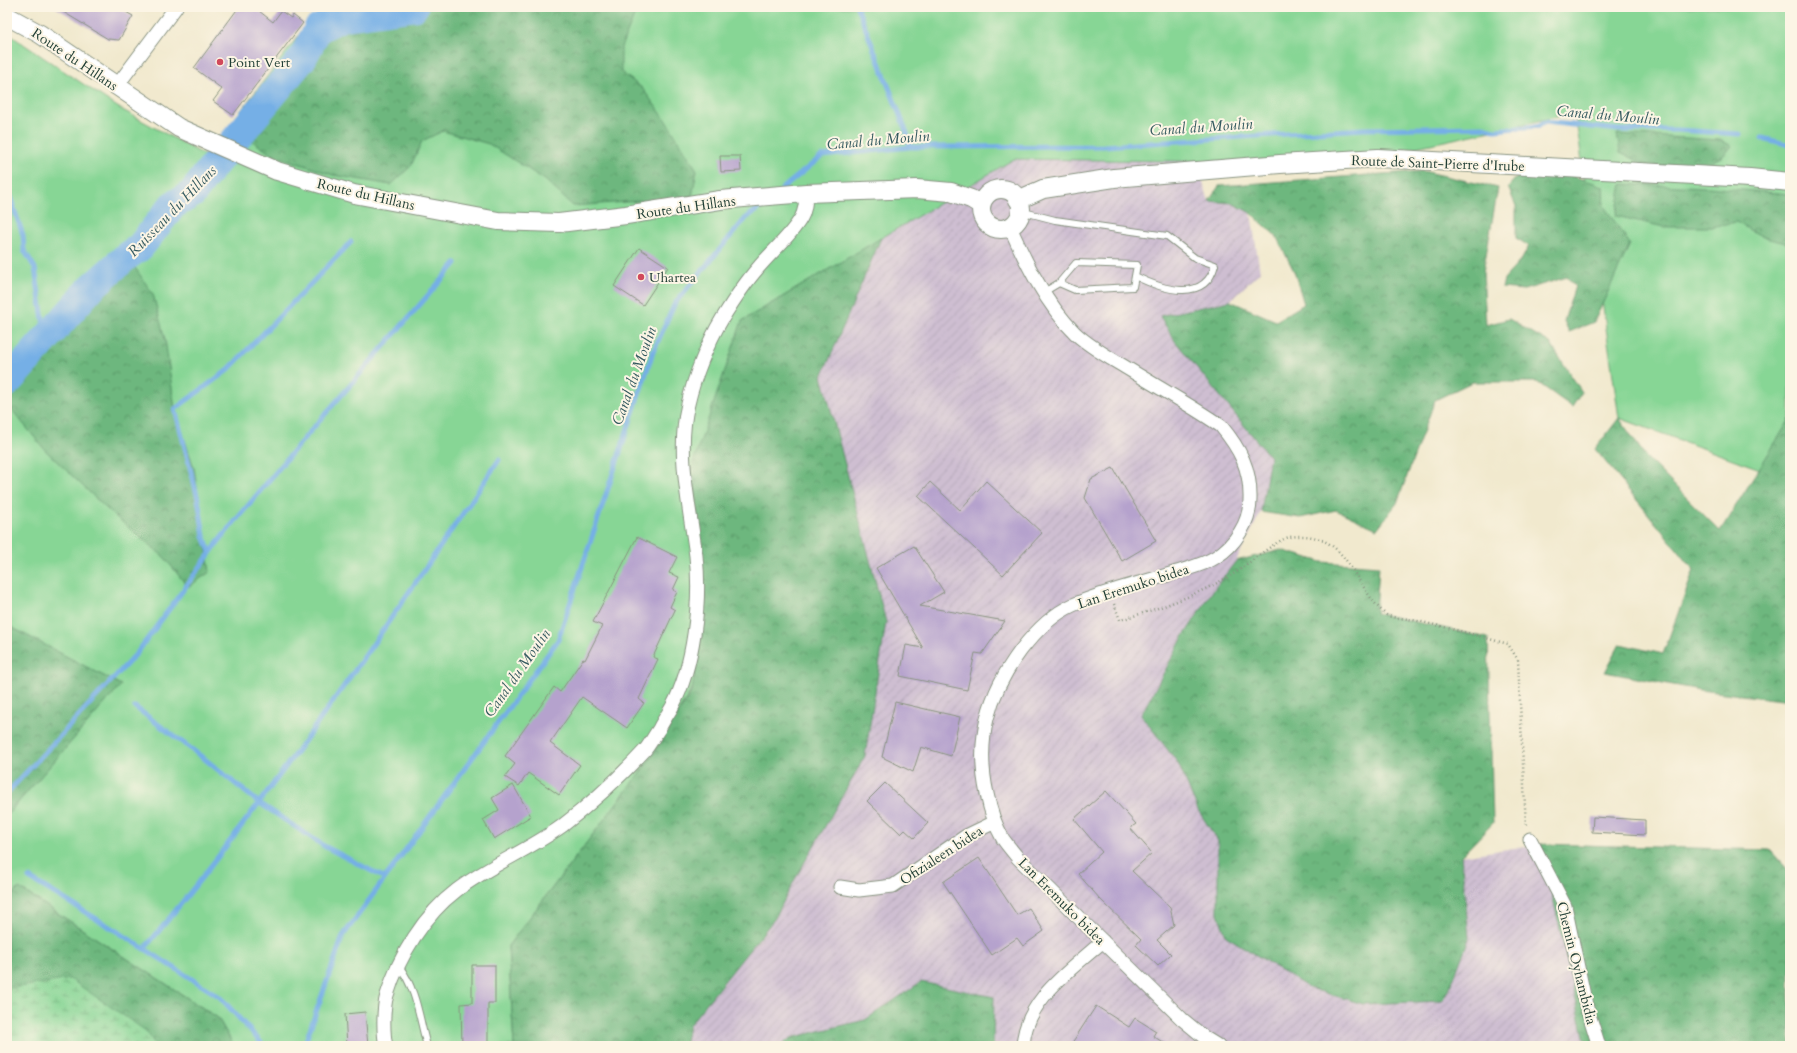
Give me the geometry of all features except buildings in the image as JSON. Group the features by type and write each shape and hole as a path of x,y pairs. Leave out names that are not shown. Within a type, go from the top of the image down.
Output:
{"street":[{"path":"116,87 176,7"},
{"name":"Route du Hillans","path":"7,16 40,34 116,87 179,128 278,171 354,194 498,222 559,223 626,215 720,200 806,193"},
{"name":"Route de Saint-Pierre d'Irube","path":"1019,205 1043,189 1114,178 1280,164 1378,158 1750,178 1790,182"},
{"path":"386,1046 384,1037 386,998 411,942 434,912 455,891 561,826 609,787 648,747 673,705 685,672 696,609 696,560 685,471 683,431 688,403 697,372 721,321 756,270 802,217 806,202 806,193 917,189 951,192 971,199 981,205"},
{"path":"994,190 1008,191 1014,194 1019,205 1018,220 1010,226 1000,229 993,228 987,224 981,212 981,205 988,193 994,190"},
{"name":"Lan Eremuko bidea","path":"1010,226 1024,257 1060,316 1082,338 1100,352 1221,426 1236,444 1246,466 1250,488 1250,510 1241,532 1229,547 1216,558 1072,605 1046,622 1009,666 994,695 987,715 983,736 982,754 982,774 995,822 1003,838 1018,858 1182,1019 1205,1038 1218,1046"},
{"name":"Ofizialeen bidea","path":"840,887 859,890 893,886 966,836 995,822"},
{"name":"Chemin Oyhambidia","path":"1530,839 1565,906 1586,1006 1599,1046"},
{"path":"1023,1046 1027,1025 1034,1008 1044,994 1103,941"}],"lane":[{"path":"1019,205 1056,220 1167,236 1196,258 1215,265 1213,273 1208,281 1197,288 1185,291 1152,284 1135,276"},
{"path":"1044,292 1058,284 1076,263 1137,265 1133,287 1075,290 1058,284"},
{"path":"399,966 408,978 418,1004 421,1025 427,1046"}],"path":[{"path":"1110,592 1120,620 1194,595 1231,576 1289,537 1316,536 1340,551 1369,595 1386,615 1444,626 1508,644 1518,660 1525,824 1530,839"}],"shaded area":[{"path":"1014,159 1196,161 1209,201 1232,203 1251,213 1260,272 1230,301 1160,316 1175,341 1270,457 1261,512 1236,561 1212,592 1182,639 1141,715 1178,763 1198,810 1218,841 1218,913 1469,938 1461,856 1541,844 1584,1036 1589,1046 993,1046 994,997 921,982 865,1020 791,1038 780,1046 685,1046 689,1025 775,918 794,881 886,622 822,376 881,238"}],"green space":[{"path":"341,7 1790,7 1790,419 1760,469 1619,418 1575,113 1342,163 1014,159 742,321 701,543 705,606 693,687 648,762 508,946 514,1046 234,1046 218,1018 19,888 7,901 7,815 120,685 7,625 7,33 119,108 206,156 309,22"},
{"path":"424,7 638,7 621,47 621,72 642,88 663,116 697,170 692,197 573,206 545,180 489,144 443,131 422,141 411,166 391,185 333,175 271,154 241,133 334,21 362,14"},
{"path":"668,7 705,7 685,10"},
{"path":"1617,134 1720,140 1732,146 1723,156 1699,168 1647,165 1620,153"},
{"path":"1423,171 1498,188 1483,272 1486,325 1509,319 1550,343 1582,392 1572,407 1537,382 1472,382 1435,400 1397,503 1377,529 1336,510 1300,518 1261,512 1270,457 1175,341 1160,316 1230,301 1276,321 1304,304 1294,271 1276,236 1251,213 1232,203 1209,201 1219,186"},
{"path":"1538,175 1570,175 1603,186 1604,206 1630,244 1594,322 1569,332 1564,321 1575,286 1567,277 1524,290 1502,288 1504,279 1522,259 1529,246 1516,238 1516,206 1508,187 1516,178"},
{"path":"1622,184 1707,187 1790,194 1790,244 1765,238 1736,222 1711,227 1664,227 1616,216"},
{"path":"881,238 822,376 886,622 865,756 794,881 775,918 689,1025 685,1046 514,1046 508,946 648,762 692,691 705,603 693,463 742,321"},
{"path":"127,256 153,294 165,339 175,409 194,468 210,572 188,587 164,557 108,510 45,450 7,404 7,383 92,287"},
{"path":"1619,418 1646,457 1720,531 1790,419 1790,701 1700,690 1605,672 1620,644 1663,654 1694,570 1595,449"},
{"path":"1281,550 1322,562 1379,566 1376,613 1488,638 1493,823 1461,856 1469,938 1454,978 1442,1001 1363,1004 1309,988 1226,936 1218,913 1218,841 1198,810 1178,763 1141,715 1182,639 1212,592 1236,561"},
{"path":"7,625 121,685 7,815"},
{"path":"1541,844 1770,850 1790,872 1790,1046 1589,1046 1584,1036"},
{"path":"19,888 218,1018 234,1046 7,1046 7,901"},
{"path":"70,979 146,1031 156,1046 7,1046 7,989"},
{"path":"921,982 994,997 993,1046 780,1046 791,1038 865,1020"}],"waterway":[{"name":"Ruisseau du Hillans","path":"7,383 92,287 127,256 140,247 173,205 192,194 210,170 302,59 318,29 342,17 414,7"},
{"path":"857,7 907,133 910,147"},
{"name":"Canal du Moulin","path":"782,189 822,156 910,147 1104,146 1363,129 1483,127 1495,130 1538,126 1545,122 1619,130 1678,130 1740,134"},
{"name":"Canal du Moulin","path":"1762,138 1790,145"},
{"path":"7,188 23,235 24,250 35,268 46,339"},
{"name":"Canal du Moulin","path":"304,1046 343,936 558,640 653,352 675,303 745,219 767,202"},
{"path":"210,552 204,536 198,499 175,409 228,370 351,242"},
{"path":"7,793 137,653 222,537 295,449 456,263"},
{"path":"144,949 238,831 328,709 499,460"},
{"path":"135,707 206,760 258,802 324,846 385,878"},
{"path":"29,878 123,935 220,997 264,1046"}],"place":[{"name":"Point Vert","path":"220,62"},
{"name":"Uhartea","path":"641,277"}]}
